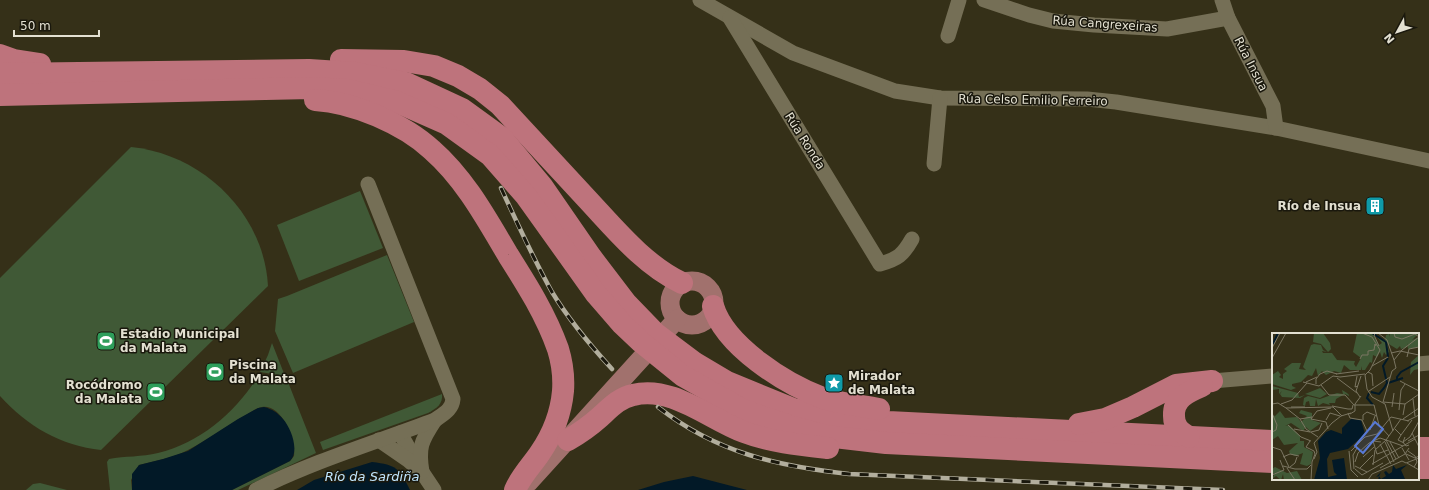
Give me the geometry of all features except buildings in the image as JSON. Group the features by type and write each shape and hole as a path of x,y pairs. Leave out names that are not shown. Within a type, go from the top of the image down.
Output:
{"highway":[{"path":"0,55 14,60 41,64 70,72"},
{"path":"204,72 242,65 351,60 411,63 434,66 458,76 480,89 500,105 620,235 654,266 682,283"},
{"path":"0,74 309,70 356,73 406,83 462,109 502,138 542,186 591,257 626,303 655,333 695,363 727,382 793,409 833,417 1045,430 1272,441"},
{"path":"0,95 310,88 347,90 397,102 447,124 490,154 526,196 596,294 627,329 683,376 743,410 792,427 826,436 886,443 1037,452 1272,462"},
{"path":"220,91 239,95 330,100 368,112 400,127 432,150 459,178 487,220 539,308 558,349 563,372 563,391 560,410 553,431 541,452 519,481 515,490"},
{"path":"714,306 716,314 723,327 733,338 765,367 784,380 824,398 943,424"},
{"path":"1045,430 1105,420 1176,385 1212,381"},
{"path":"1189,437 1179,431 1174,422 1175,405 1186,393 1212,381"},
{"path":"568,440 581,432 615,403 632,395 649,392 664,394 744,432 790,444 902,455 1037,452"}],"main road":[{"path":"522,490 672,324 673,313 670,307 670,299 676,287 682,283 696,281 708,287 714,306 708,318 696,324 672,324"}],"street":[{"path":"948,36 959,0"},
{"name":"Rúa Cangrexeiras","path":"984,0 1052,21 1094,25 1167,29 1228,18"},
{"name":"Rúa Insua","path":"1222,0 1228,18 1273,106 1276,128"},
{"name":"Rúa Celso Emilio Ferreiro","path":"710,2 729,18 800,55 895,91 940,98 1087,100 1116,102 1276,128 1429,161"},
{"name":"Rúa Ronda","path":"729,18 880,264 897,258 905,251 912,239"},
{"path":"934,164 940,98"},
{"path":"368,184 453,399 449,409 435,420 424,435 421,444 420,460 422,472"},
{"path":"1419,364 1429,363"},
{"path":"1212,381 1272,376"},
{"path":"256,490 286,475 323,460 435,420"},
{"path":"400,433 434,490"},
{"path":"379,440 408,460 422,472"}],"green space":[{"name":"Estadio Municipal da Malata","path":"131,147 157,152 182,161 204,175 225,192 242,212 255,234 264,259 268,286 101,450 72,444 46,433 22,417 0,396 0,278"},
{"path":"360,191 383,248 299,281 277,225"},
{"path":"387,255 414,322 293,373 275,331 278,299"},
{"path":"272,343 285,376 260,372"},
{"path":"258,376 288,382 316,453 238,490 232,490 290,461 294,456 293,441 286,424 276,411 262,407 254,410 203,442 182,453 139,465 131,480 132,490 110,490 107,462 109,459 158,453 188,442 202,434 228,414"},
{"path":"442,394 442,400 439,405 428,413 323,450 320,442"},
{"path":"40,483 67,490 26,490 33,484"}],"water":[{"path":"264,407 279,415 289,428 294,446 293,457 290,461 232,490 132,490 132,474 139,465 188,451 238,419 258,408"},
{"name":"Río da Sardiña","path":"372,462 392,466 400,472 410,490 297,490 314,480"},
{"path":"693,476 747,490 638,490 664,482"}],"railway":[{"path":"501,188 552,292 580,332 612,369"},
{"path":"658,407 680,423 725,446 749,455 772,461 823,471 849,474 1223,490"}],"place":[{"name":"Río de Insua","path":"1375,206"},
{"name":"Estadio Municipal da Malata","path":"106,341"},
{"name":"Piscina da Malata","path":"215,372"},
{"name":"Mirador de Malata","path":"834,383"},
{"name":"Rocódromo da Malata","path":"156,392"}]}
